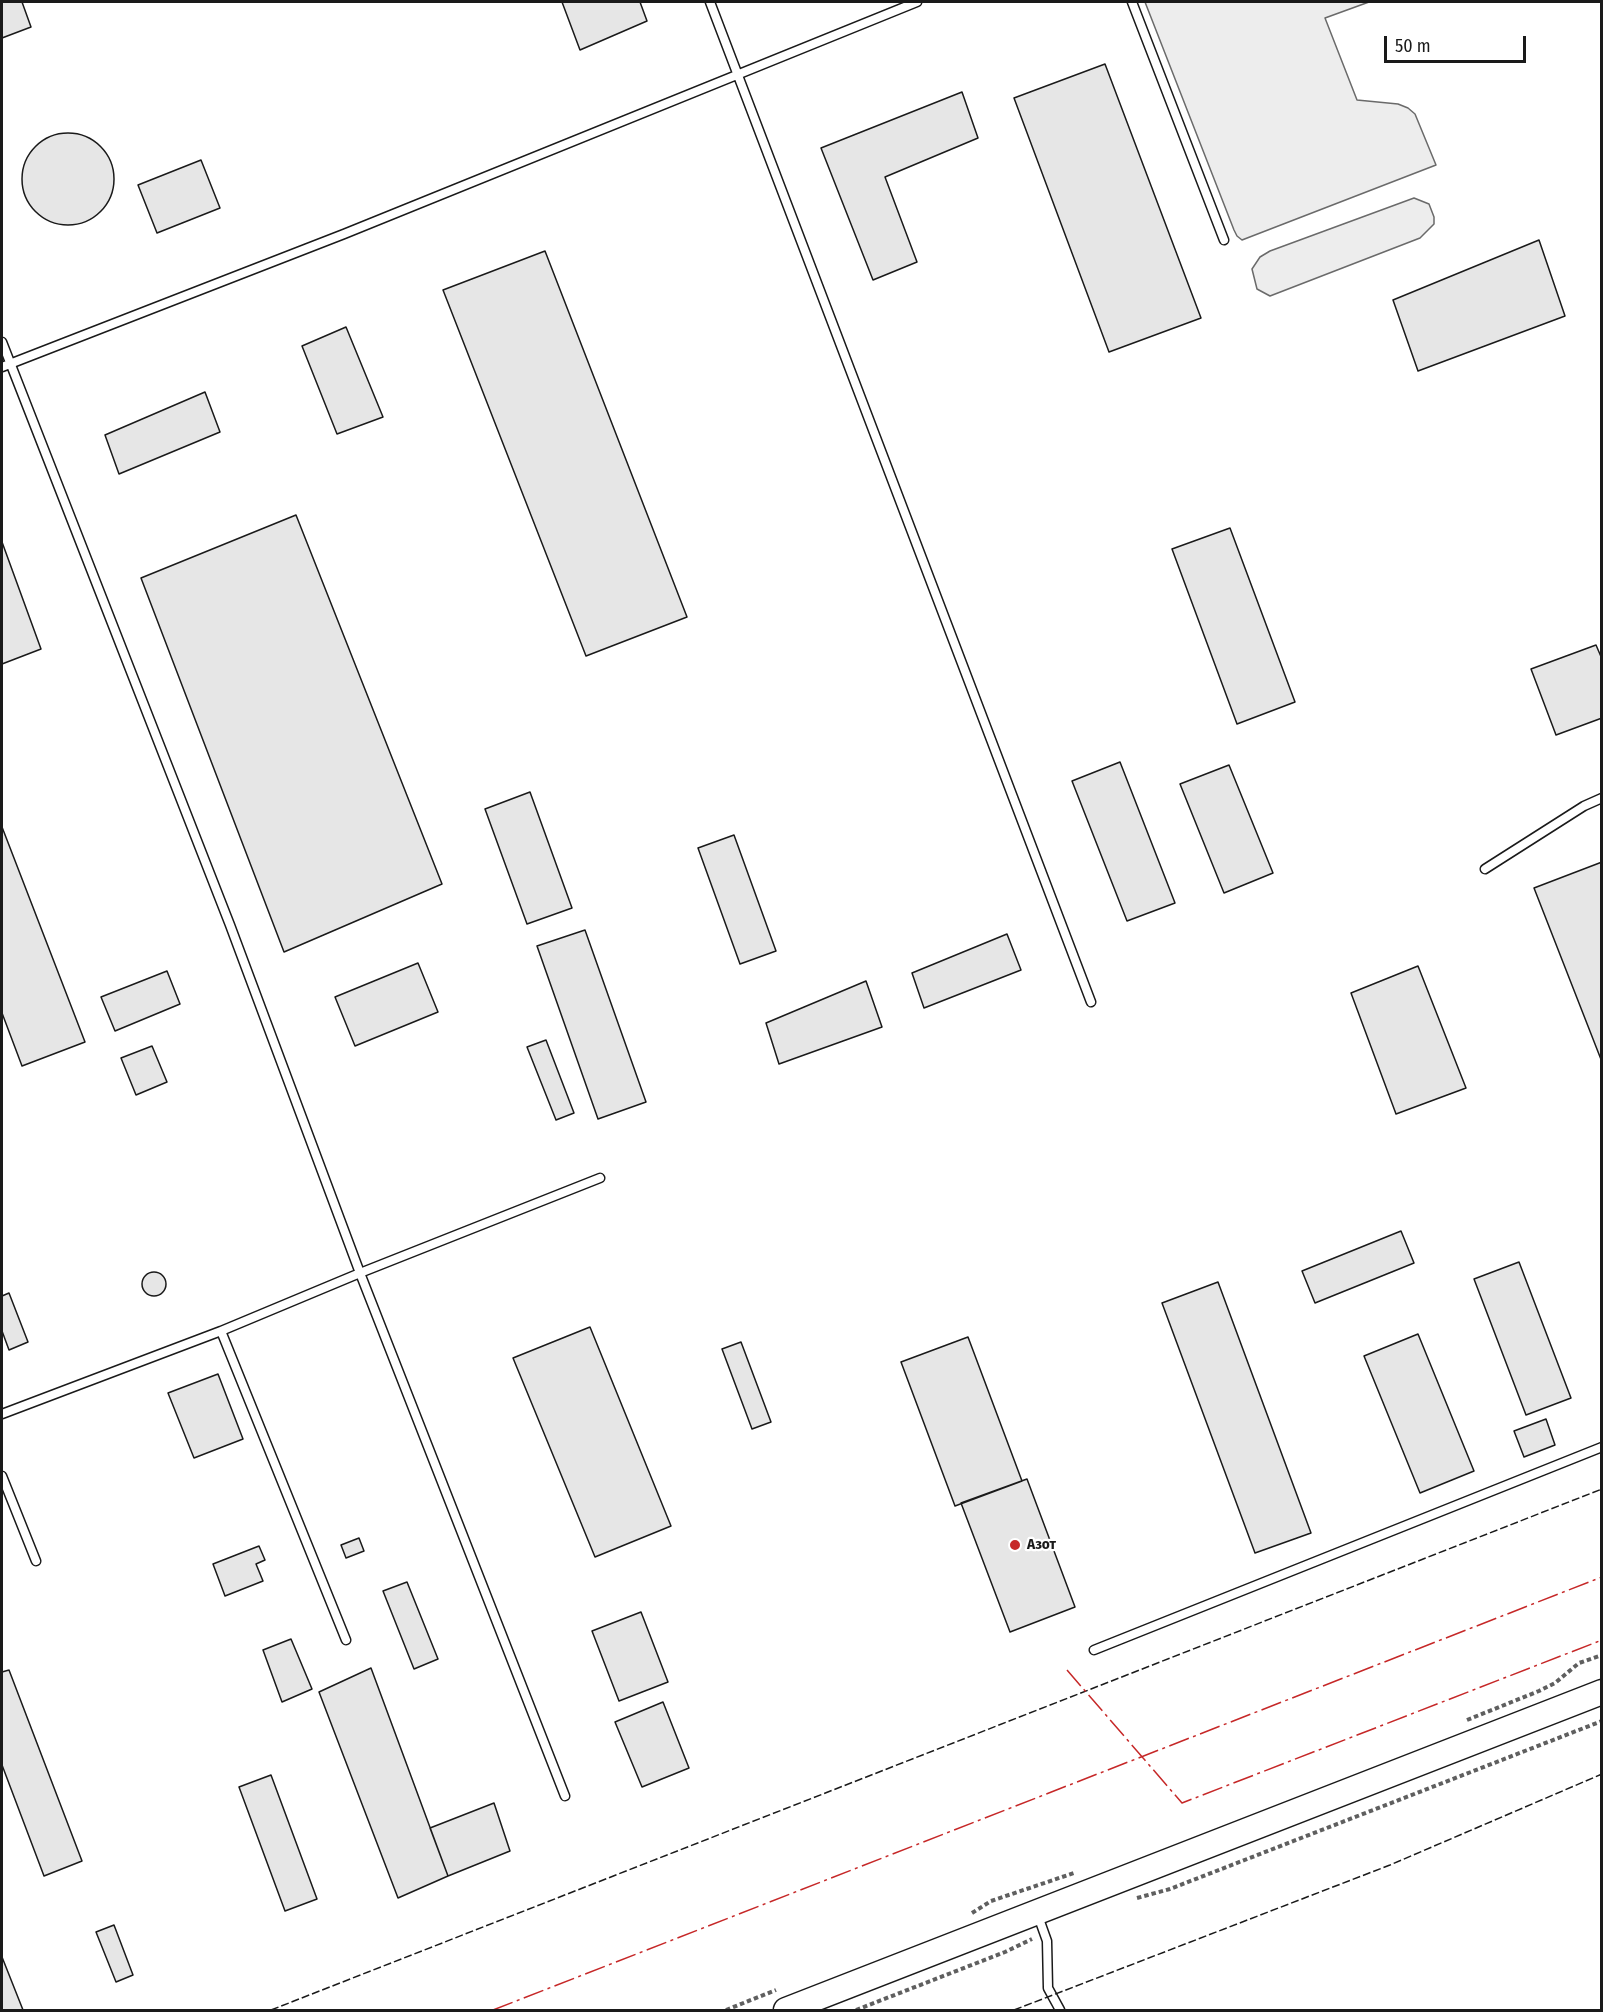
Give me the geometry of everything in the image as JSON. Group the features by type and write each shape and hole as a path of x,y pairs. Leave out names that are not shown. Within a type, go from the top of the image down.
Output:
{"main road":[{"path":"786,2010 1040,1923 1602,1692"}],"lane":[{"path":"710,2 1091,1002"},
{"path":"6,366 344,234 917,2"},
{"path":"1132,2 1224,240"},
{"path":"2,342 6,366 230,925 360,1274 565,1796"},
{"path":"1485,869 1584,806 1602,798"},
{"path":"2,1414 221,1331 600,1178"},
{"path":"221,1331 346,1640"},
{"path":"1094,1650 1602,1447"},
{"path":"2,1476 36,1561"},
{"path":"1040,1923 1047,1941 1047,1988 1060,2010"}],"path":[{"path":"1579,1663 1602,1654"},
{"path":"1134,1899 1170,1888 1602,1722"},
{"path":"856,2010 1005,1952 1040,1923"}],"shaded area":[{"path":"1145,2 1369,2 1325,18 1357,100 1398,104 1408,108 1415,114 1436,165 1242,240 1234,230"},
{"path":"1414,198 1429,204 1434,217 1434,224 1420,238 1270,296 1257,289 1252,269 1260,257 1270,251"}],"building":[{"path":"2,2 22,2 31,27 2,38"},
{"path":"562,2 640,2 647,21 580,50"},
{"path":"1105,64 1201,318 1109,352 1014,98"},
{"path":"962,92 978,138 885,177 917,262 873,280 821,148"},
{"path":"68,133 86,136 101,146 111,161 114,179 111,197 101,212 86,222 68,225 50,222 35,212 25,197 22,179 25,161 35,146 50,136"},
{"path":"201,160 220,208 157,233 138,185"},
{"path":"1539,240 1565,316 1418,371 1393,300"},
{"path":"545,251 687,617 586,656 443,290"},
{"path":"346,327 383,417 337,434 302,346"},
{"path":"205,392 220,432 119,474 105,435"},
{"path":"296,515 442,884 284,952 141,578"},
{"path":"1230,528 1295,702 1237,724 1172,549"},
{"path":"2,542 41,649 2,664"},
{"path":"1596,645 1602,659 1602,718 1556,735 1531,669"},
{"path":"1120,762 1175,903 1127,921 1072,781"},
{"path":"1229,765 1273,873 1224,893 1180,784"},
{"path":"530,792 572,908 527,924 485,809"},
{"path":"2,827 85,1042 22,1066 2,1013"},
{"path":"734,835 776,951 740,964 698,848"},
{"path":"1602,862 1602,1062 1534,888"},
{"path":"585,930 646,1102 598,1119 537,946"},
{"path":"1007,934 1021,970 924,1008 912,973"},
{"path":"418,963 438,1012 355,1046 335,997"},
{"path":"1418,966 1466,1088 1396,1114 1351,993"},
{"path":"167,971 180,1004 115,1031 101,997"},
{"path":"866,981 882,1027 779,1064 766,1023"},
{"path":"546,1040 574,1113 556,1120 527,1047"},
{"path":"152,1046 167,1082 136,1095 121,1058"},
{"path":"1401,1231 1414,1263 1315,1303 1302,1271"},
{"path":"1519,1262 1571,1398 1526,1415 1474,1279"},
{"path":"154,1272 159,1273 165,1279 165,1289 159,1295 154,1296 149,1295 143,1289 142,1284 143,1279 149,1273"},
{"path":"1218,1282 1311,1533 1255,1553 1162,1303"},
{"path":"9,1293 28,1342 9,1350 2,1331 2,1296"},
{"path":"590,1327 671,1526 595,1557 513,1358"},
{"path":"1418,1334 1474,1471 1420,1493 1364,1356"},
{"path":"968,1337 1022,1481 955,1506 901,1362"},
{"path":"741,1342 771,1422 752,1429 722,1349"},
{"path":"218,1374 243,1439 194,1458 168,1393"},
{"path":"1546,1419 1555,1445 1524,1457 1514,1431"},
{"name":"Азот","path":"1027,1479 1075,1607 1010,1632 961,1503"},
{"path":"359,1538 364,1551 346,1558 341,1545"},
{"path":"259,1546 265,1560 256,1564 263,1581 225,1596 213,1564"},
{"path":"407,1582 438,1659 414,1669 383,1591"},
{"path":"641,1612 668,1682 619,1701 592,1631"},
{"path":"291,1639 312,1689 282,1702 263,1650"},
{"path":"371,1668 448,1876 398,1898 319,1692"},
{"path":"9,1670 82,1861 44,1876 2,1765 2,1672"},
{"path":"663,1702 689,1768 642,1787 615,1722"},
{"path":"271,1775 317,1899 285,1911 239,1787"},
{"path":"494,1803 510,1851 448,1876 430,1828"},
{"path":"114,1925 133,1975 116,1982 96,1932"},
{"path":"2,1957 23,2010 2,2010"}],"fence":[{"path":"271,2010 1602,1489"},
{"path":"1014,2010 1390,1865 1602,1774"}],"power":[{"path":"493,2010 1602,1577"},
{"path":"1067,1670 1182,1803 1602,1640"}],"place":[{"name":"Азот","path":"1015,1545"}]}
